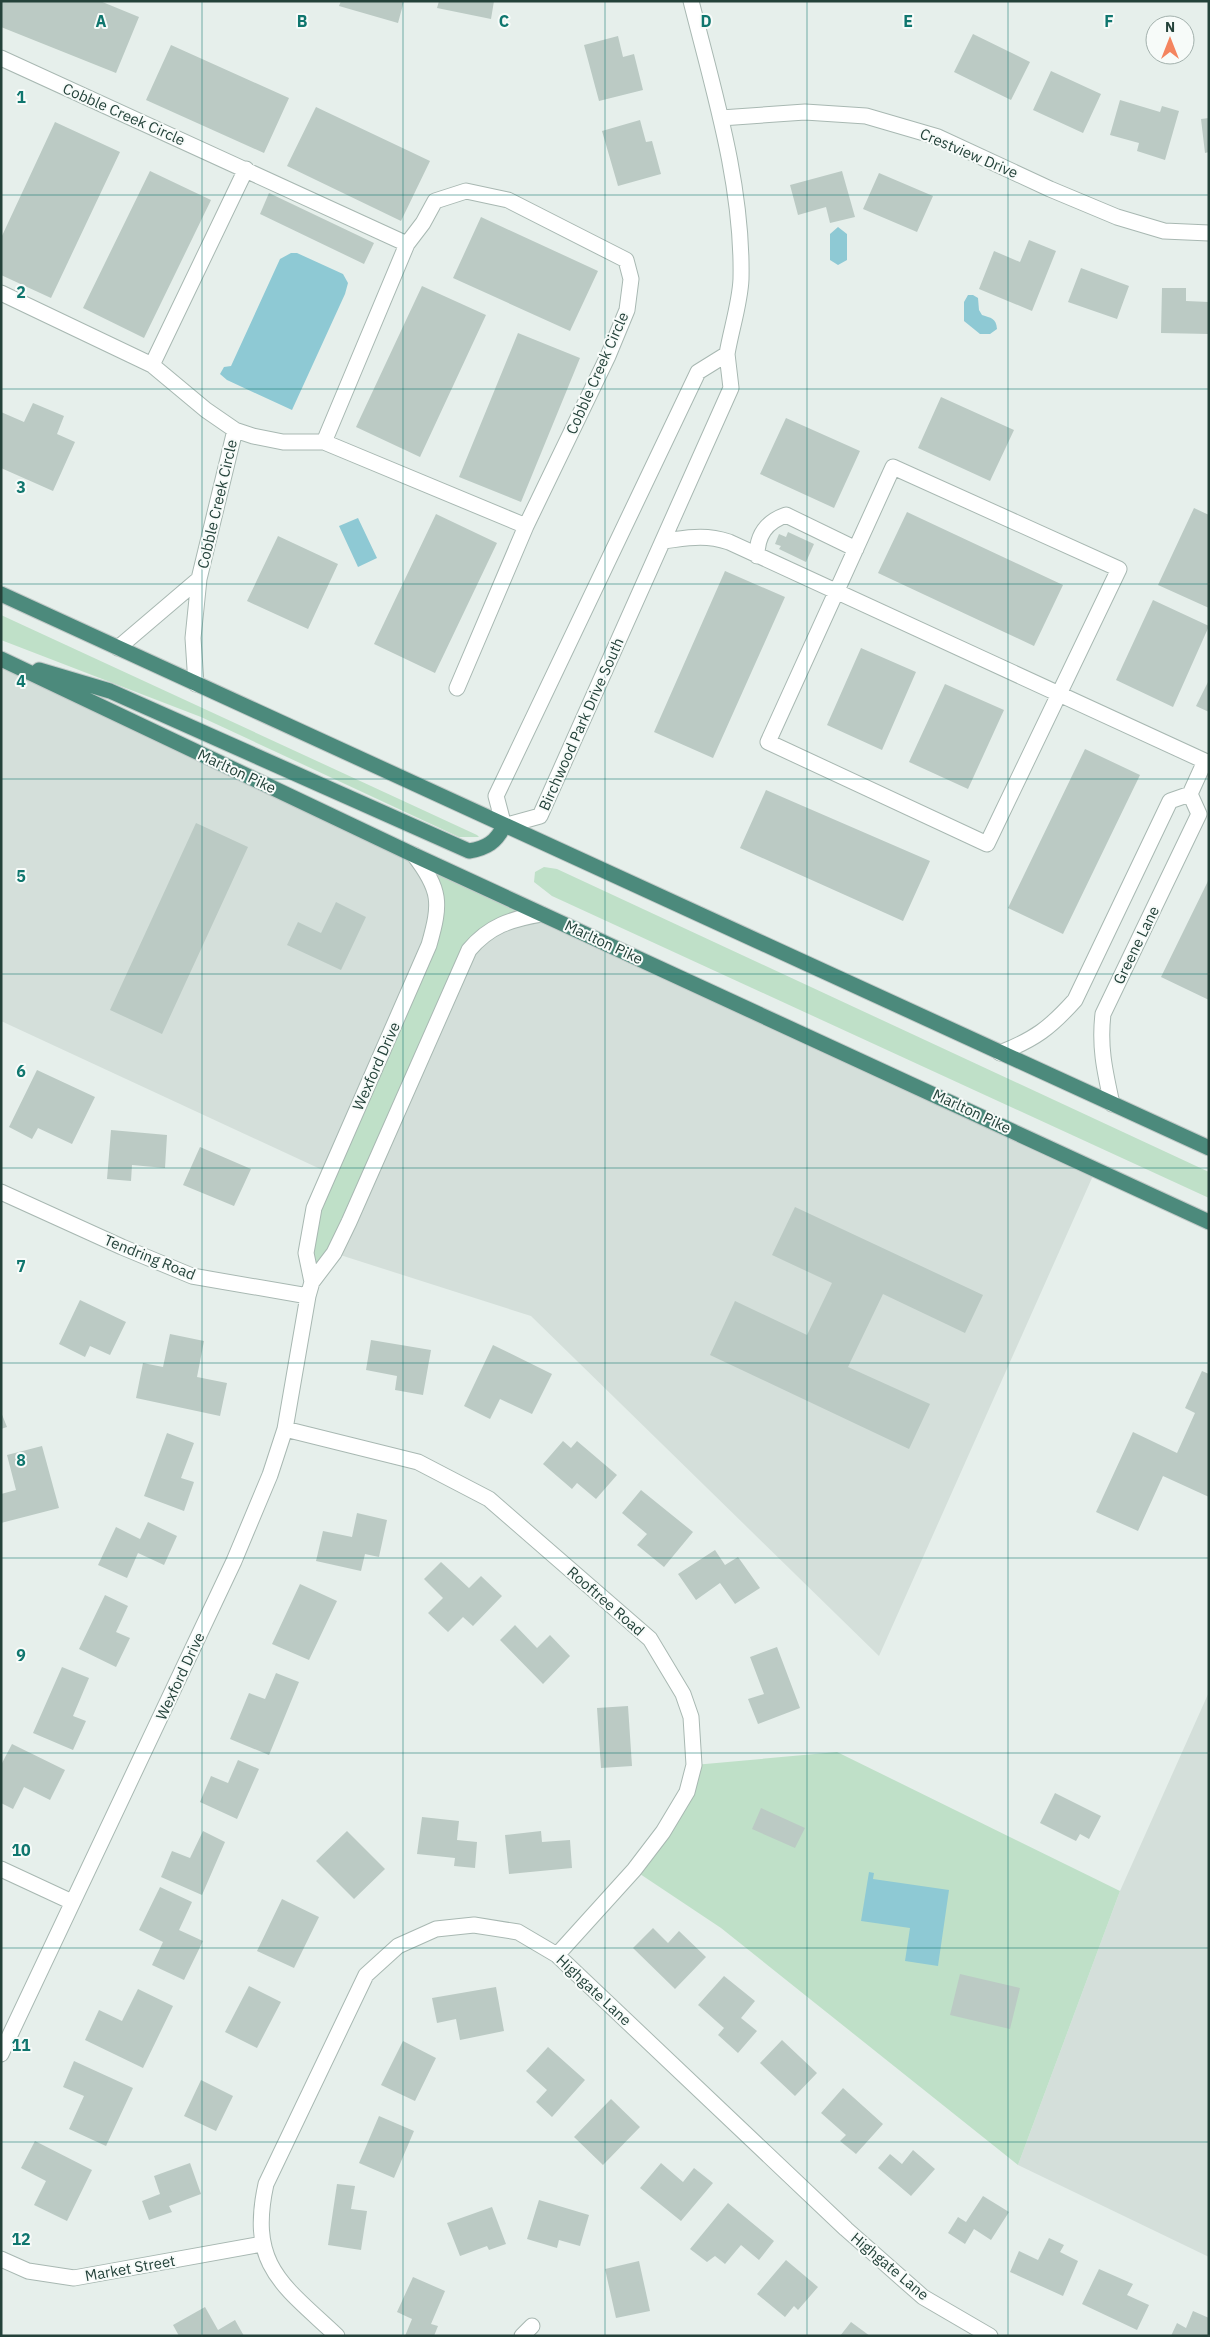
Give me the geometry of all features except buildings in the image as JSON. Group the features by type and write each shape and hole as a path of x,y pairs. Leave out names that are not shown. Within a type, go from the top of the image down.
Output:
{"highway":[{"path":"1,594 1209,1148"},
{"path":"6,661 69,677 110,691 469,851 491,844 499,836 504,826"},
{"name":"Marlton Pike","path":"6,661 414,855 1209,1222"}],"street":[{"name":"Birchwood Park Drive South","path":"504,826 540,816 731,388 727,354 741,280 738,214 721,118 691,1"},
{"name":"Cobble Creek Circle","path":"1,58 407,244"},
{"name":"Crestview Drive","path":"721,118 805,112 866,116 938,137 1050,189 1117,217 1164,231 1209,233"},
{"path":"152,365 246,169"},
{"name":"Cobble Creek Circle","path":"324,442 407,244 423,223 435,201 466,191 508,200 626,260 631,279 627,310 608,356 526,526 457,688"},
{"name":"Cobble Creek Circle","path":"1,293 152,365 206,410 235,430 283,442 324,442 526,526"},
{"path":"504,826 496,796 698,372 727,354"},
{"name":"Cobble Creek Circle","path":"196,684 193,638 199,579 235,430"},
{"path":"894,467 1119,569 987,844 768,742 856,549 894,467"},
{"path":"757,556 760,534 767,526 786,515 856,549"},
{"path":"663,541 698,536 713,537 729,542 836,593 1207,762 1190,794"},
{"name":"Cobble Creek Circle","path":"118,648 199,579"},
{"name":"Greene Lane","path":"1000,1053 1029,1041 1055,1023 1075,1000 1170,801 1190,794 1199,814 1103,1014 1100,1037 1102,1060 1112,1104"},
{"name":"Wexford Drive","path":"1,2054 234,1561 270,1475 285,1429 310,1289 306,1254 314,1208 429,945 436,920 438,898 430,875 414,855"},
{"name":"Wexford Drive","path":"310,1289 334,1253 349,1222 469,950 481,937 497,925 515,918 541,914"},
{"name":"Tendring Road","path":"1,1192 122,1247 192,1276 310,1289"},
{"name":"Rooftree Road","path":"285,1429 418,1462 488,1500 650,1639 683,1694 691,1717 694,1765 687,1792 663,1832 634,1870 557,1955"},
{"path":"1,1869 72,1902"},
{"name":"Highgate Lane","path":"337,2336 287,2289 271,2268 262,2244 260,2210 266,2184 366,1975 398,1946 436,1929 474,1925 518,1932 557,1955 846,2229 923,2297 990,2336"},
{"name":"Market Street","path":"1,2259 28,2271 74,2278 262,2244"}],"shaded area":[{"path":"1,659 414,855 430,875 436,920 329,1173 1,1021"},
{"path":"541,914 1096,1169 879,1656 531,1316 334,1253 481,937"},
{"path":"1209,1692 1209,2257 1018,2165 1120,1891"}],"green space":[{"path":"1,615 479,837 459,837 201,717 1,640"},
{"path":"414,855 541,914 481,937 349,1222 312,1282 314,1208 429,945 438,898"},
{"path":"544,867 557,869 1209,1172 1209,1198 552,896 534,882 535,872"},
{"path":"837,1752 1120,1891 1018,2165 721,1928 634,1870 694,1765"}],"water":[{"path":"838,227 847,234 847,260 838,265 830,260 830,234"},
{"path":"291,253 297,253 343,274 348,283 345,294 292,410 227,380 220,374 224,367 231,366 280,259"},
{"path":"968,295 978,298 979,310 982,315 996,323 997,329 990,334 980,334 964,321 964,302"},
{"path":"358,518 377,558 358,567 339,526"},
{"path":"869,1872 874,1873 873,1879 949,1890 938,1966 905,1961 910,1928 861,1921"}]}
